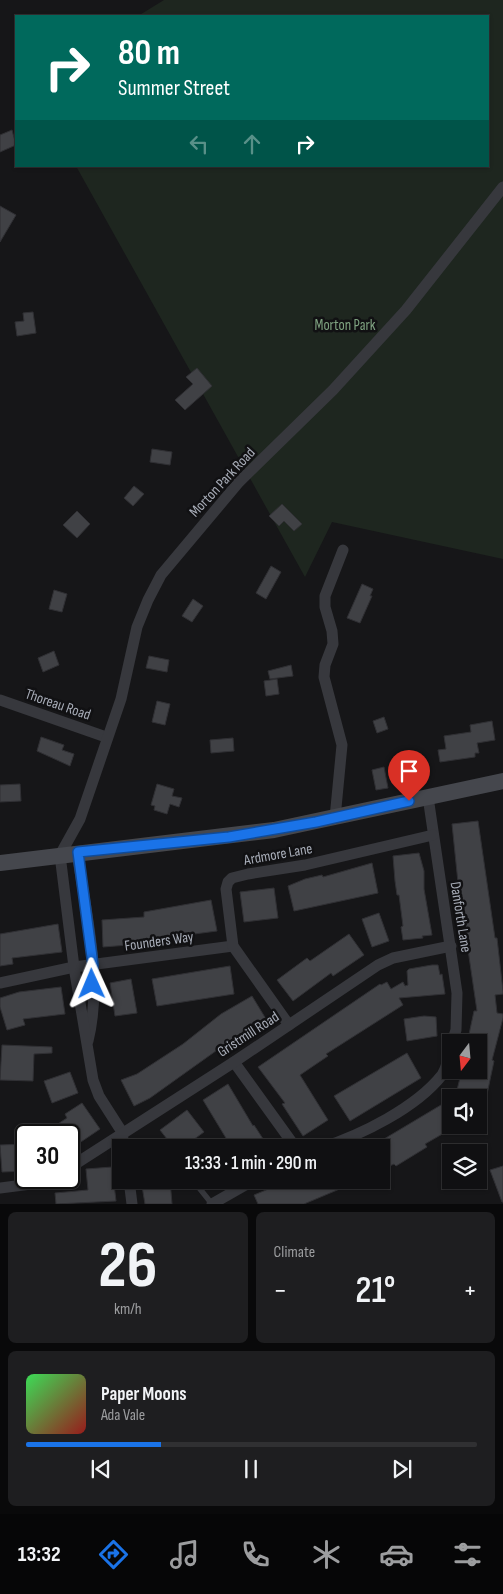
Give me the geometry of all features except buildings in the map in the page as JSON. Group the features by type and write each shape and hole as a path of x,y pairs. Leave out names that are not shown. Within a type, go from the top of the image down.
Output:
{"main road":[{"path":"0,863 78,852 229,837 335,818 503,781"}],"street":[{"name":"Morton Park Road","path":"60,855 80,818 120,699 138,626 162,575 238,482 333,390 406,310 503,187"},
{"path":"335,818 342,746 324,677 325,665 333,644 332,631 325,608 325,596 343,550"},
{"name":"Thoreau Road","path":"0,700 106,737"},
{"name":"Danforth Lane","path":"428,797 457,993 455,1034"},
{"name":"Ardmore Lane","path":"289,1025 234,946 226,889 228,882 232,878 321,861 433,835"},
{"path":"78,852 93,965 92,1024 88,1043"},
{"path":"60,855 74,968 93,1080 99,1096 122,1132 123,1139"},
{"name":"Founders Way","path":"0,982 93,965 234,946"},
{"name":"Gristmill Road","path":"80,1161 234,1062 378,965 393,958 451,946"},
{"path":"234,1062 290,1139"},
{"name":"Danforth Lane","path":"347,1139 418,1100 442,1075"},
{"path":"0,1188 15,1186"},
{"path":"130,1189 132,1204"},
{"path":"212,1204 238,1189"}],"lane":[{"path":"200,1189 212,1204"}],"green space":[{"name":"Morton Park","path":"164,0 503,0 503,559 332,522 305,577 77,167 489,167 489,15 140,15"}],"route":[{"path":"92,984 93,965 78,852 229,837 316,822 409,801"}]}
